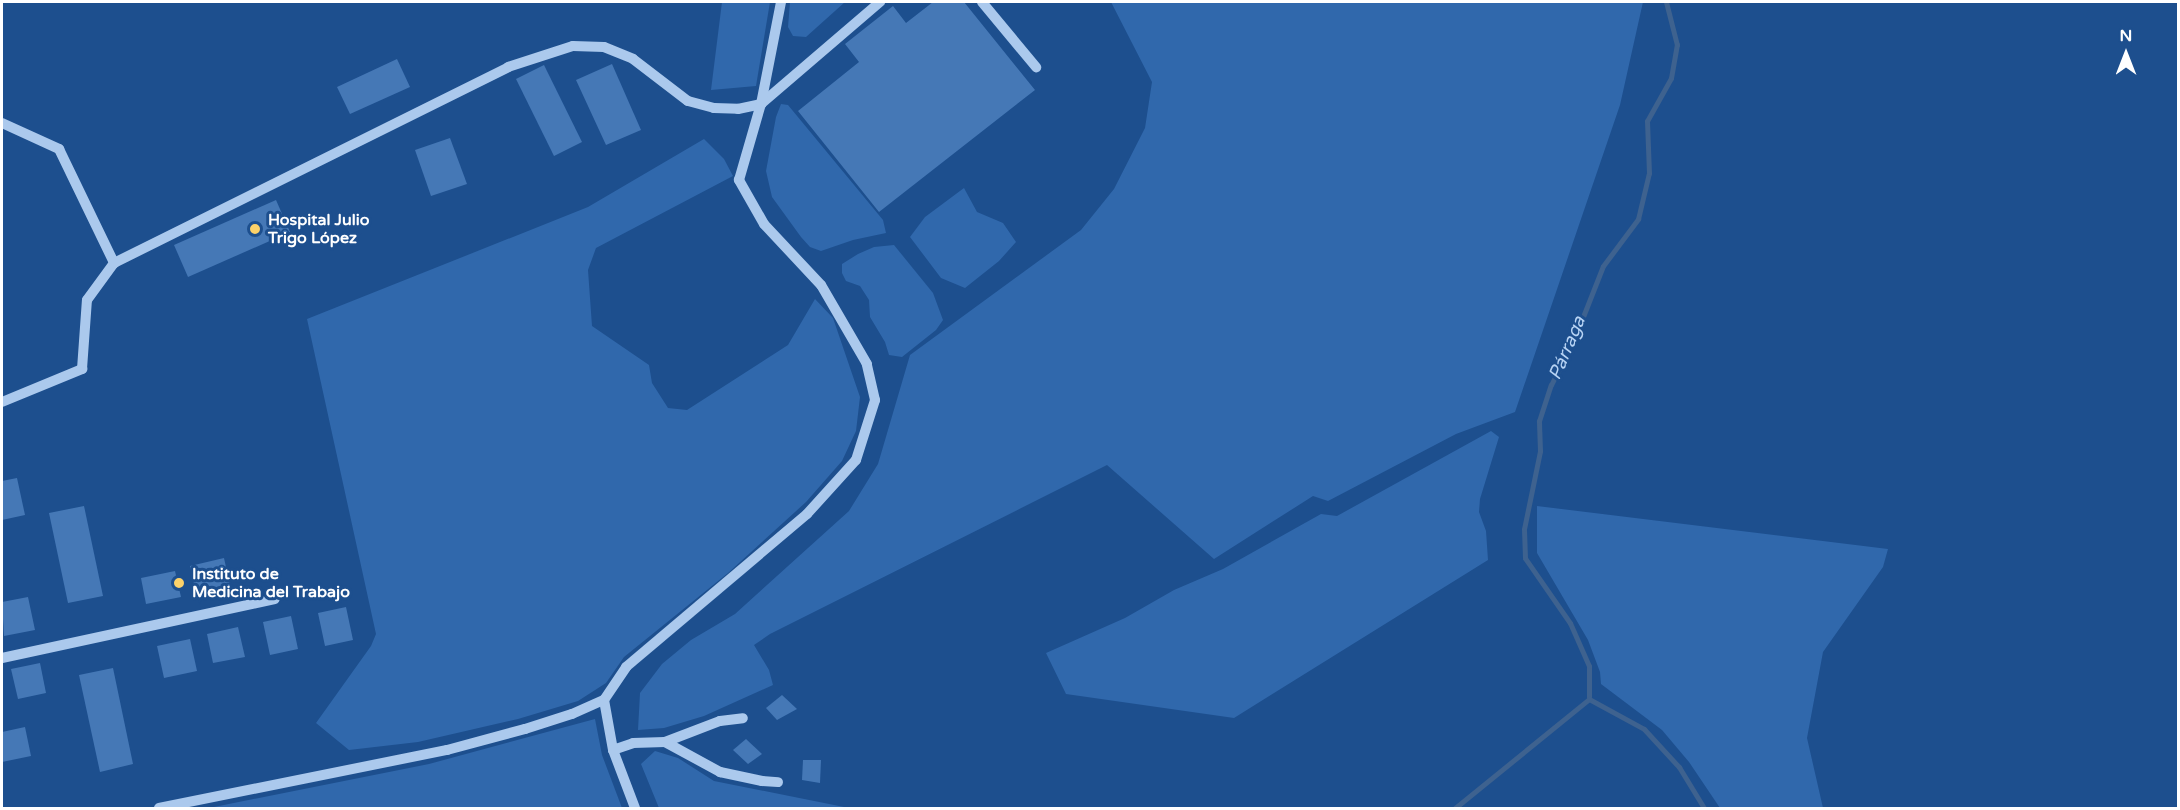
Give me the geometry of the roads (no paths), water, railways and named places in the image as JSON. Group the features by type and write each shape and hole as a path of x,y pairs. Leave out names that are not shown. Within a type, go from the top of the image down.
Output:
{"street":[{"path":"159,808 447,750 525,729 572,714 604,700 626,667 807,514 856,460 875,400 867,364 821,285 764,224 739,180 761,104 782,2"},
{"path":"2,402 82,369 87,300 114,263 508,67 573,46 604,47 633,59 688,101 714,108 738,109 761,104 880,2"},
{"path":"982,2 1035,67"},
{"path":"2,123 58,149 114,263"},
{"path":"2,658 275,599"},
{"path":"604,700 613,750 635,808"},
{"path":"613,750 633,743 665,742 720,721 743,718"},
{"path":"665,742 720,772 778,782"}],"waterway":[{"name":"Párraga","path":"1589,699 1589,666 1570,623 1525,558 1524,529 1540,451 1539,421 1551,385 1575,337 1603,266 1638,219 1649,173 1647,121 1671,78 1677,45 1666,2"},
{"path":"1589,699 1644,729 1679,767 1704,808"},
{"path":"1455,808 1589,699"}],"place":[{"name":"Hospital Julio Trigo López","path":"255,229"},
{"name":"Instituto de Medicina del Trabajo","path":"179,583"}]}
